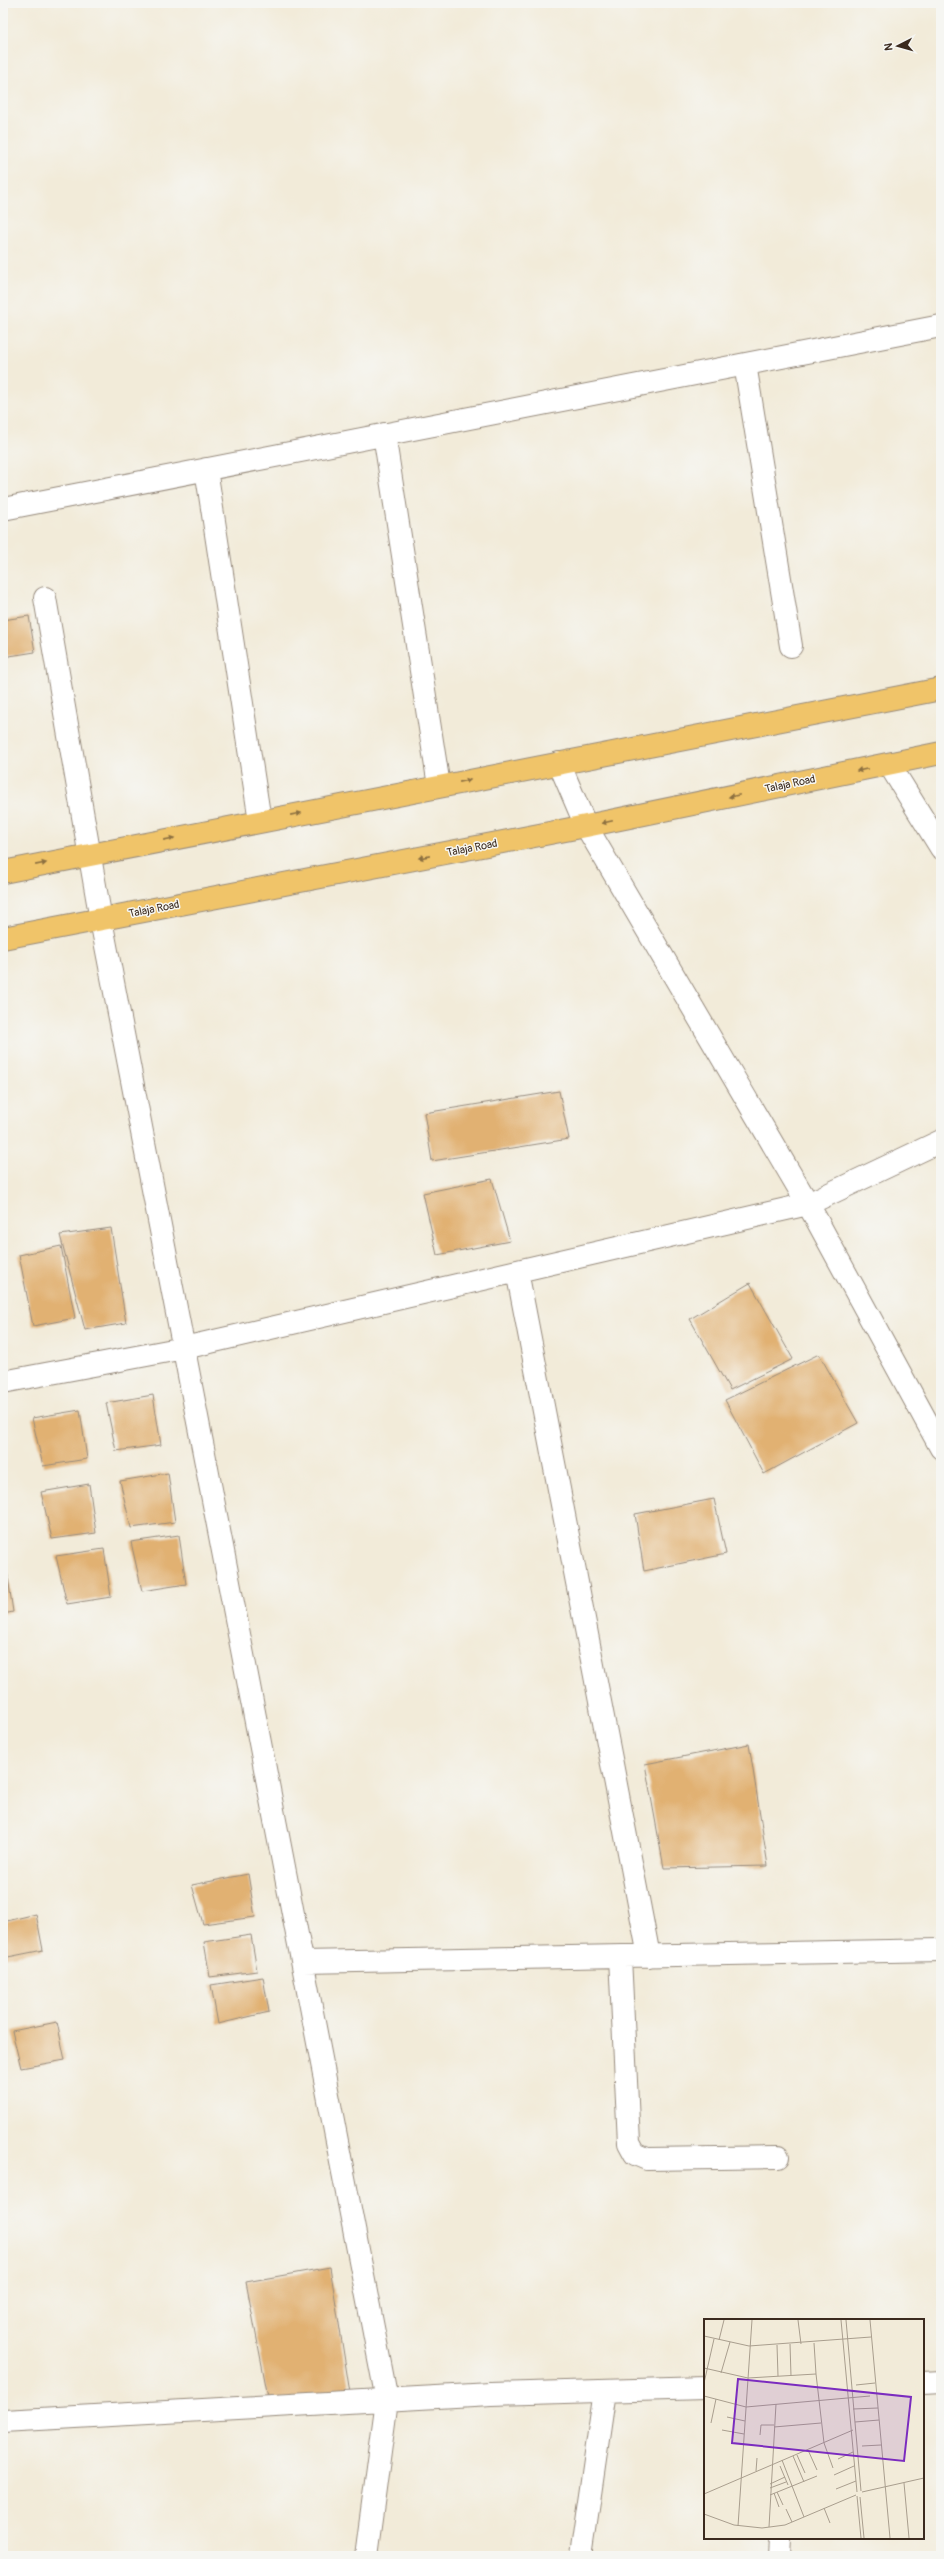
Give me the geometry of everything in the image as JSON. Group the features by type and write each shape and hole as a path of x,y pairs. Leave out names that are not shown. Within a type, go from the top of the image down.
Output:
{"main road":[{"path":"3,872 941,689"},
{"name":"Talaja Road","path":"3,938 586,826 941,753"}],"street":[{"path":"3,510 384,434 941,326"},
{"path":"745,364 791,646"},
{"path":"384,434 440,786"},
{"path":"206,469 260,821"},
{"path":"45,598 91,854 101,920 387,2400 366,2556"},
{"path":"559,763 586,826 935,1421 941,1448"},
{"path":"889,764 941,848"},
{"path":"3,1382 184,1348 808,1204 941,1141"},
{"path":"517,1271 648,1956"},
{"path":"303,1962 941,1950"},
{"path":"620,1957 629,2143 635,2154 647,2159 778,2157"},
{"path":"924,2383 941,2382"},
{"path":"3,2421 387,2400 704,2388"},
{"path":"581,2556 605,2391"},
{"path":"779,2556 780,2539"}],"building":[{"path":"29,616 35,652 3,657 3,620"},
{"path":"559,1091 569,1139 432,1161 424,1113"},
{"path":"492,1179 510,1241 437,1255 423,1193"},
{"path":"111,1228 126,1323 85,1330 60,1235"},
{"path":"61,1246 75,1318 33,1326 19,1255"},
{"path":"750,1283 793,1359 730,1390 690,1319"},
{"path":"819,1354 858,1423 764,1474 725,1400"},
{"path":"153,1395 161,1445 116,1451 106,1403"},
{"path":"80,1410 87,1459 43,1466 32,1418"},
{"path":"168,1473 175,1522 131,1528 120,1481"},
{"path":"89,1484 96,1533 52,1539 41,1492"},
{"path":"714,1499 726,1554 644,1571 635,1514"},
{"path":"179,1535 186,1584 142,1591 131,1542"},
{"path":"104,1549 111,1597 67,1604 56,1556"},
{"path":"6,1563 13,1612 3,1614 3,1564"},
{"path":"749,1744 768,1866 664,1868 645,1764"},
{"path":"248,1874 255,1917 203,1924 192,1885"},
{"path":"36,1914 43,1950 3,1958 3,1922"},
{"path":"251,1935 257,1971 210,1977 204,1942"},
{"path":"263,1977 269,2012 218,2024 211,1985"},
{"path":"57,2022 65,2060 21,2068 12,2031"},
{"path":"330,2267 350,2393 269,2402 246,2282"}]}
